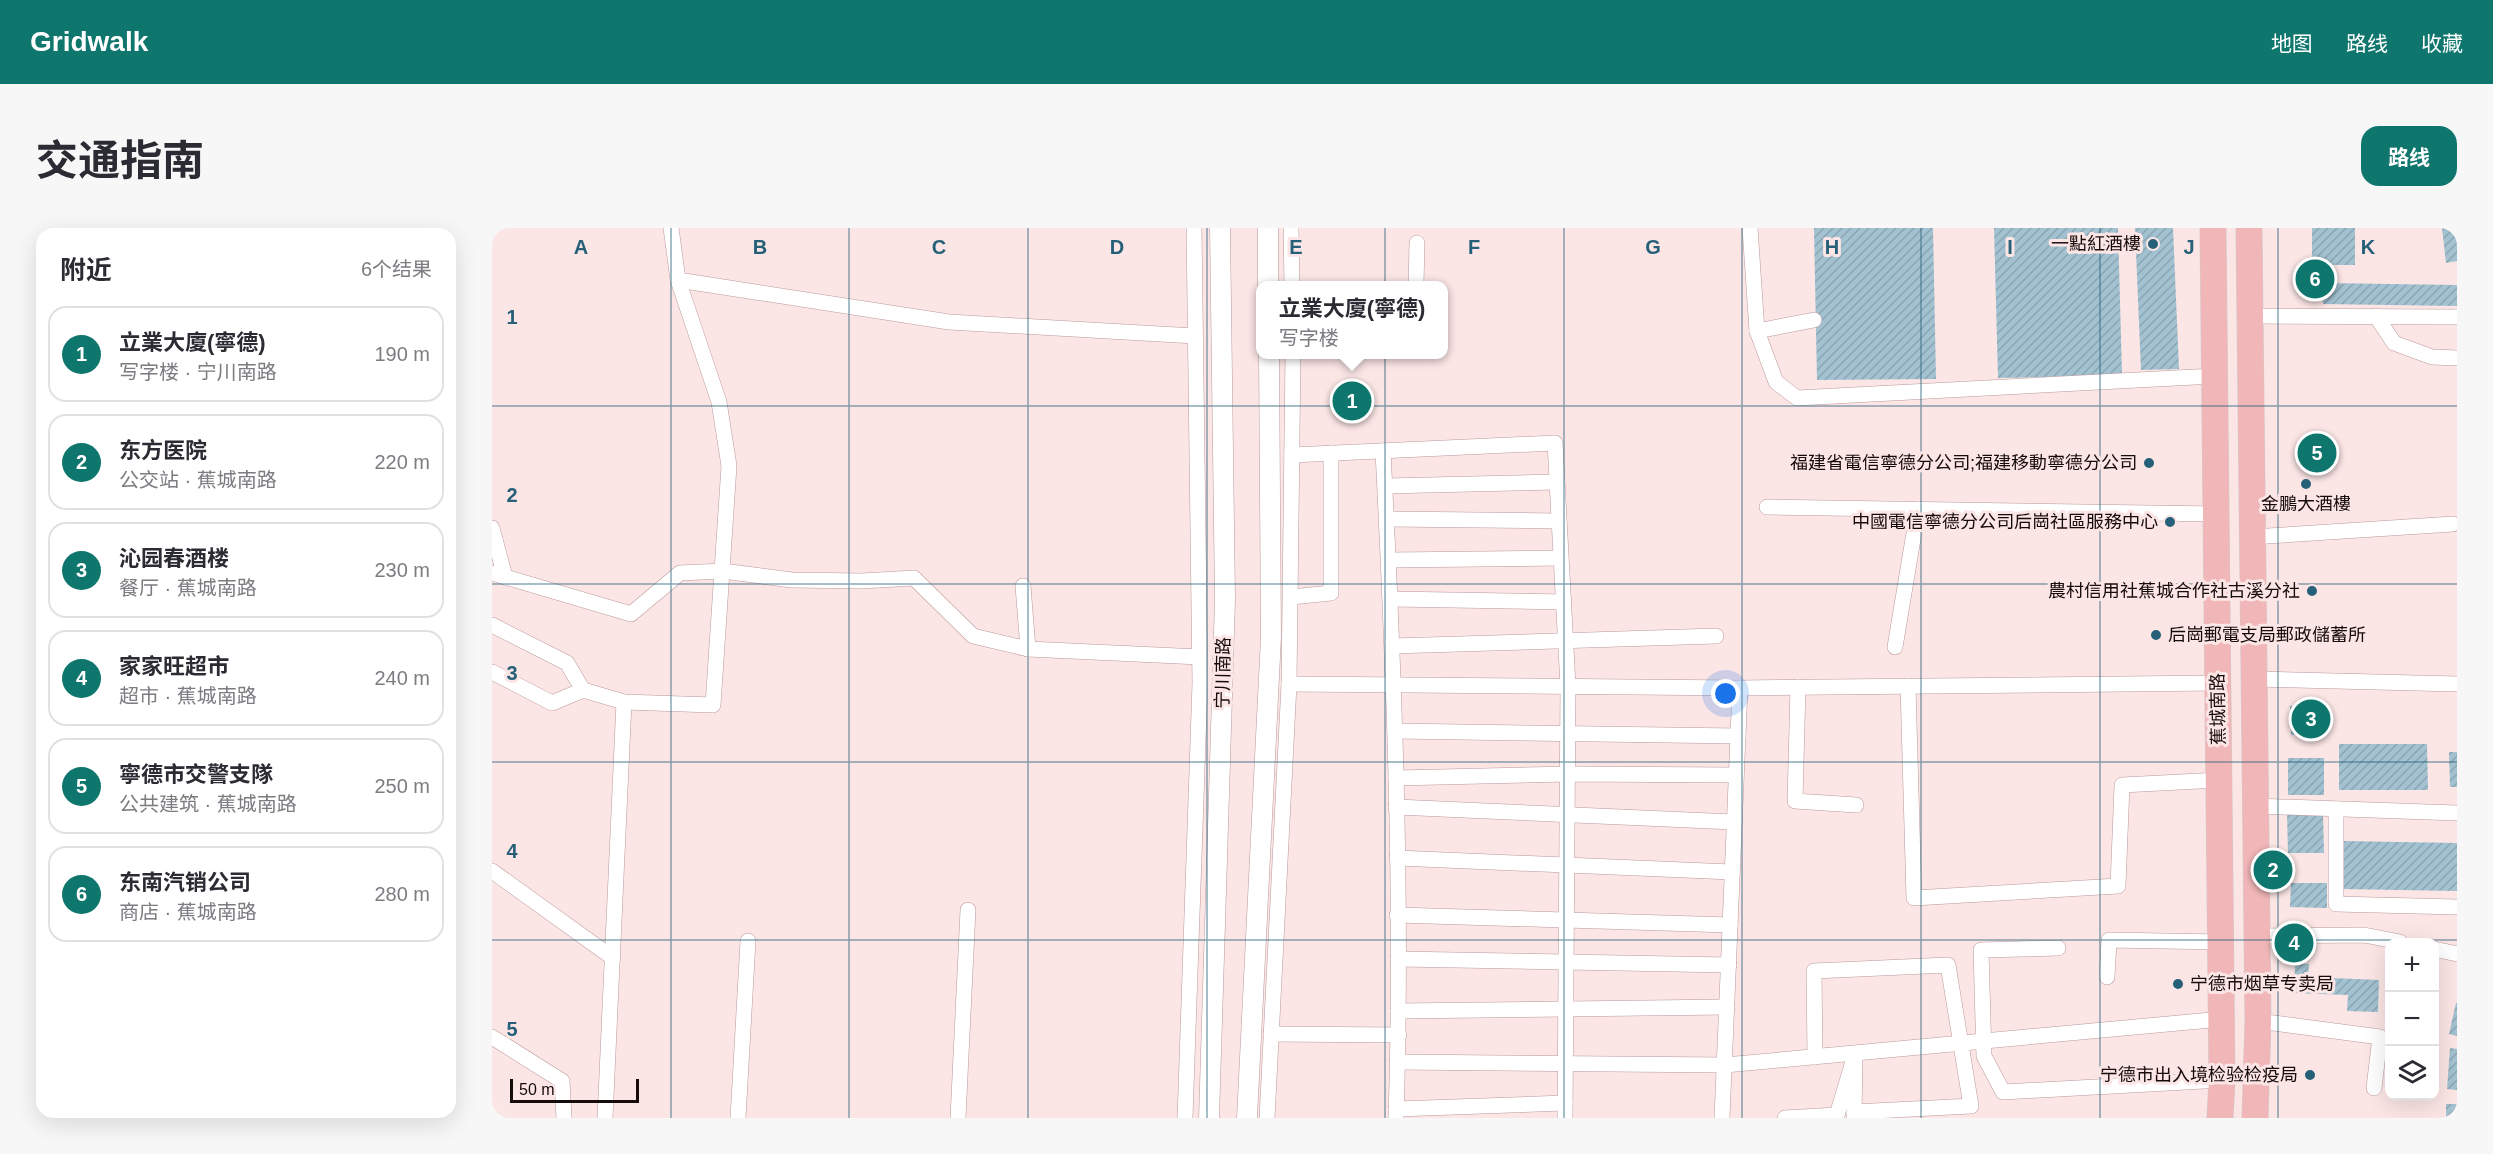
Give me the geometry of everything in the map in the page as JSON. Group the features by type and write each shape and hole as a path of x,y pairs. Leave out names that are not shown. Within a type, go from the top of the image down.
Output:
{"highway":[{"name":"蕉城南路","path":"2213,228 2222,1019 2220,1118"},
{"name":"蕉城南路","path":"2249,228 2258,1021 2255,1118"}],"main road":[{"name":"宁川南路","path":"1209,1118 1225,600 1220,228"},
{"path":"1268,228 1268,281"},
{"path":"1247,1118 1271,637 1269,359"}],"street":[{"path":"492,672 552,703 582,690 624,702 713,705 729,466 719,402 678,280 671,228"},
{"path":"1185,1118 1200,657 1194,228"},
{"path":"1291,228 1292,281"},
{"path":"1750,228 1757,331 1776,382 1797,398 2214,376"},
{"path":"1416,281 1417,243"},
{"path":"678,280 949,322 1195,336"},
{"path":"2250,316 2457,317"},
{"path":"2376,316 2394,343 2432,357 2457,358"},
{"path":"1757,331 1814,320"},
{"path":"1267,1118 1289,684 1293,359"},
{"path":"1292,455 1555,443 1568,686 1565,1110 1396,1113 1399,1035 1395,684 1383,451"},
{"path":"1291,597 1331,593 1331,453"},
{"path":"1385,486 1557,482"},
{"path":"1767,507 2216,514"},
{"path":"1895,647 1918,509"},
{"path":"1387,519 1559,521"},
{"path":"2252,537 2454,524"},
{"path":"492,528 499,575 631,614 680,573 723,572 792,580 862,581 914,578 973,636 1028,649 1200,657"},
{"path":"1389,560 1561,558"},
{"path":"1023,586 1028,649"},
{"path":"1391,599 1564,602"},
{"path":"492,625 567,663 582,690"},
{"path":"1393,646 1716,636"},
{"path":"2254,679 2457,684"},
{"path":"1289,684 1740,688 2218,683"},
{"path":"1908,686 1914,898 2118,886 2122,785 2219,780"},
{"path":"1798,687 1795,801 1857,805"},
{"path":"1722,1118 1740,688"},
{"path":"605,1118 624,702"},
{"path":"1395,731 1738,736"},
{"path":"1396,778 1568,774 1736,775"},
{"path":"2255,806 2457,813"},
{"path":"1396,807 1734,822"},
{"path":"2336,809 2336,904 2457,907"},
{"path":"1397,858 1732,872"},
{"path":"492,871 613,958"},
{"path":"958,1118 968,910"},
{"path":"1397,915 1730,925"},
{"path":"2257,936 2364,936 2385,940"},
{"path":"2107,977 2109,940 2221,942"},
{"path":"738,1118 748,941"},
{"path":"2058,948 1981,950 1984,1056 2003,1092 2222,1080"},
{"path":"2439,951 2457,954"},
{"path":"1398,960 1729,965"},
{"path":"1815,1057 1814,970 1948,965 1971,1106 1854,1115 1855,1055"},
{"path":"1398,1011 1727,1007"},
{"path":"1397,1062 1725,1065 1855,1055 2222,1019"},
{"path":"2258,1021 2380,1037 2374,1088"},
{"path":"1271,1034 1399,1035"},
{"path":"492,1037 562,1081 564,1118"},
{"path":"1785,1118 1837,1115 1855,1055"}],"building":[{"path":"1814,228 1933,228 1936,379 1817,380"},
{"path":"1994,228 2118,228 2122,375 1998,378"},
{"path":"2135,228 2173,228 2179,369 2141,370"},
{"path":"2312,228 2355,228 2355,265 2312,265"},
{"path":"2442,228 2457,228 2457,261 2446,263"},
{"path":"2323,283 2457,285 2457,306 2323,304"},
{"path":"2325,705 2325,734 2291,735 2290,706"},
{"path":"2339,744 2427,744 2428,790 2339,790"},
{"path":"2449,752 2457,752 2457,787 2450,787"},
{"path":"2288,758 2324,758 2324,795 2288,795"},
{"path":"2287,814 2323,814 2324,853 2288,853"},
{"path":"2343,841 2457,843 2457,891 2342,889"},
{"path":"2291,883 2327,883 2327,908 2290,907"},
{"path":"2295,963 2309,964 2308,977 2379,980 2378,1012 2347,1011 2348,995 2294,993"},
{"path":"2457,1003 2457,1036 2449,1034"},
{"path":"2450,1048 2457,1049 2457,1090 2447,1089"},
{"path":"2446,1104 2457,1104 2457,1118 2446,1118"}],"place":[{"name":"一點紅酒樓","path":"2153,244"},
{"name":"东南汽销公司","path":"2315,279"},
{"name":"立業大廈(寧德)","path":"1352,401"},
{"name":"寧德市交警支隊","path":"2317,453"},
{"name":"福建省電信寧德分公司;福建移動寧德分公司","path":"2149,463"},
{"name":"金鵬大酒樓","path":"2306,484"},
{"name":"中國電信寧德分公司后崗社區服務中心","path":"2170,522"},
{"name":"農村信用社蕉城合作社古溪分社","path":"2312,591"},
{"name":"后崗郵電支局郵政儲蓄所","path":"2156,635"},
{"name":"沁园春酒楼","path":"2311,719"},
{"name":"东方医院","path":"2273,870"},
{"name":"家家旺超市","path":"2294,943"},
{"name":"宁德市烟草专卖局","path":"2178,984"},
{"name":"宁德市出入境检验检疫局","path":"2310,1075"}]}
